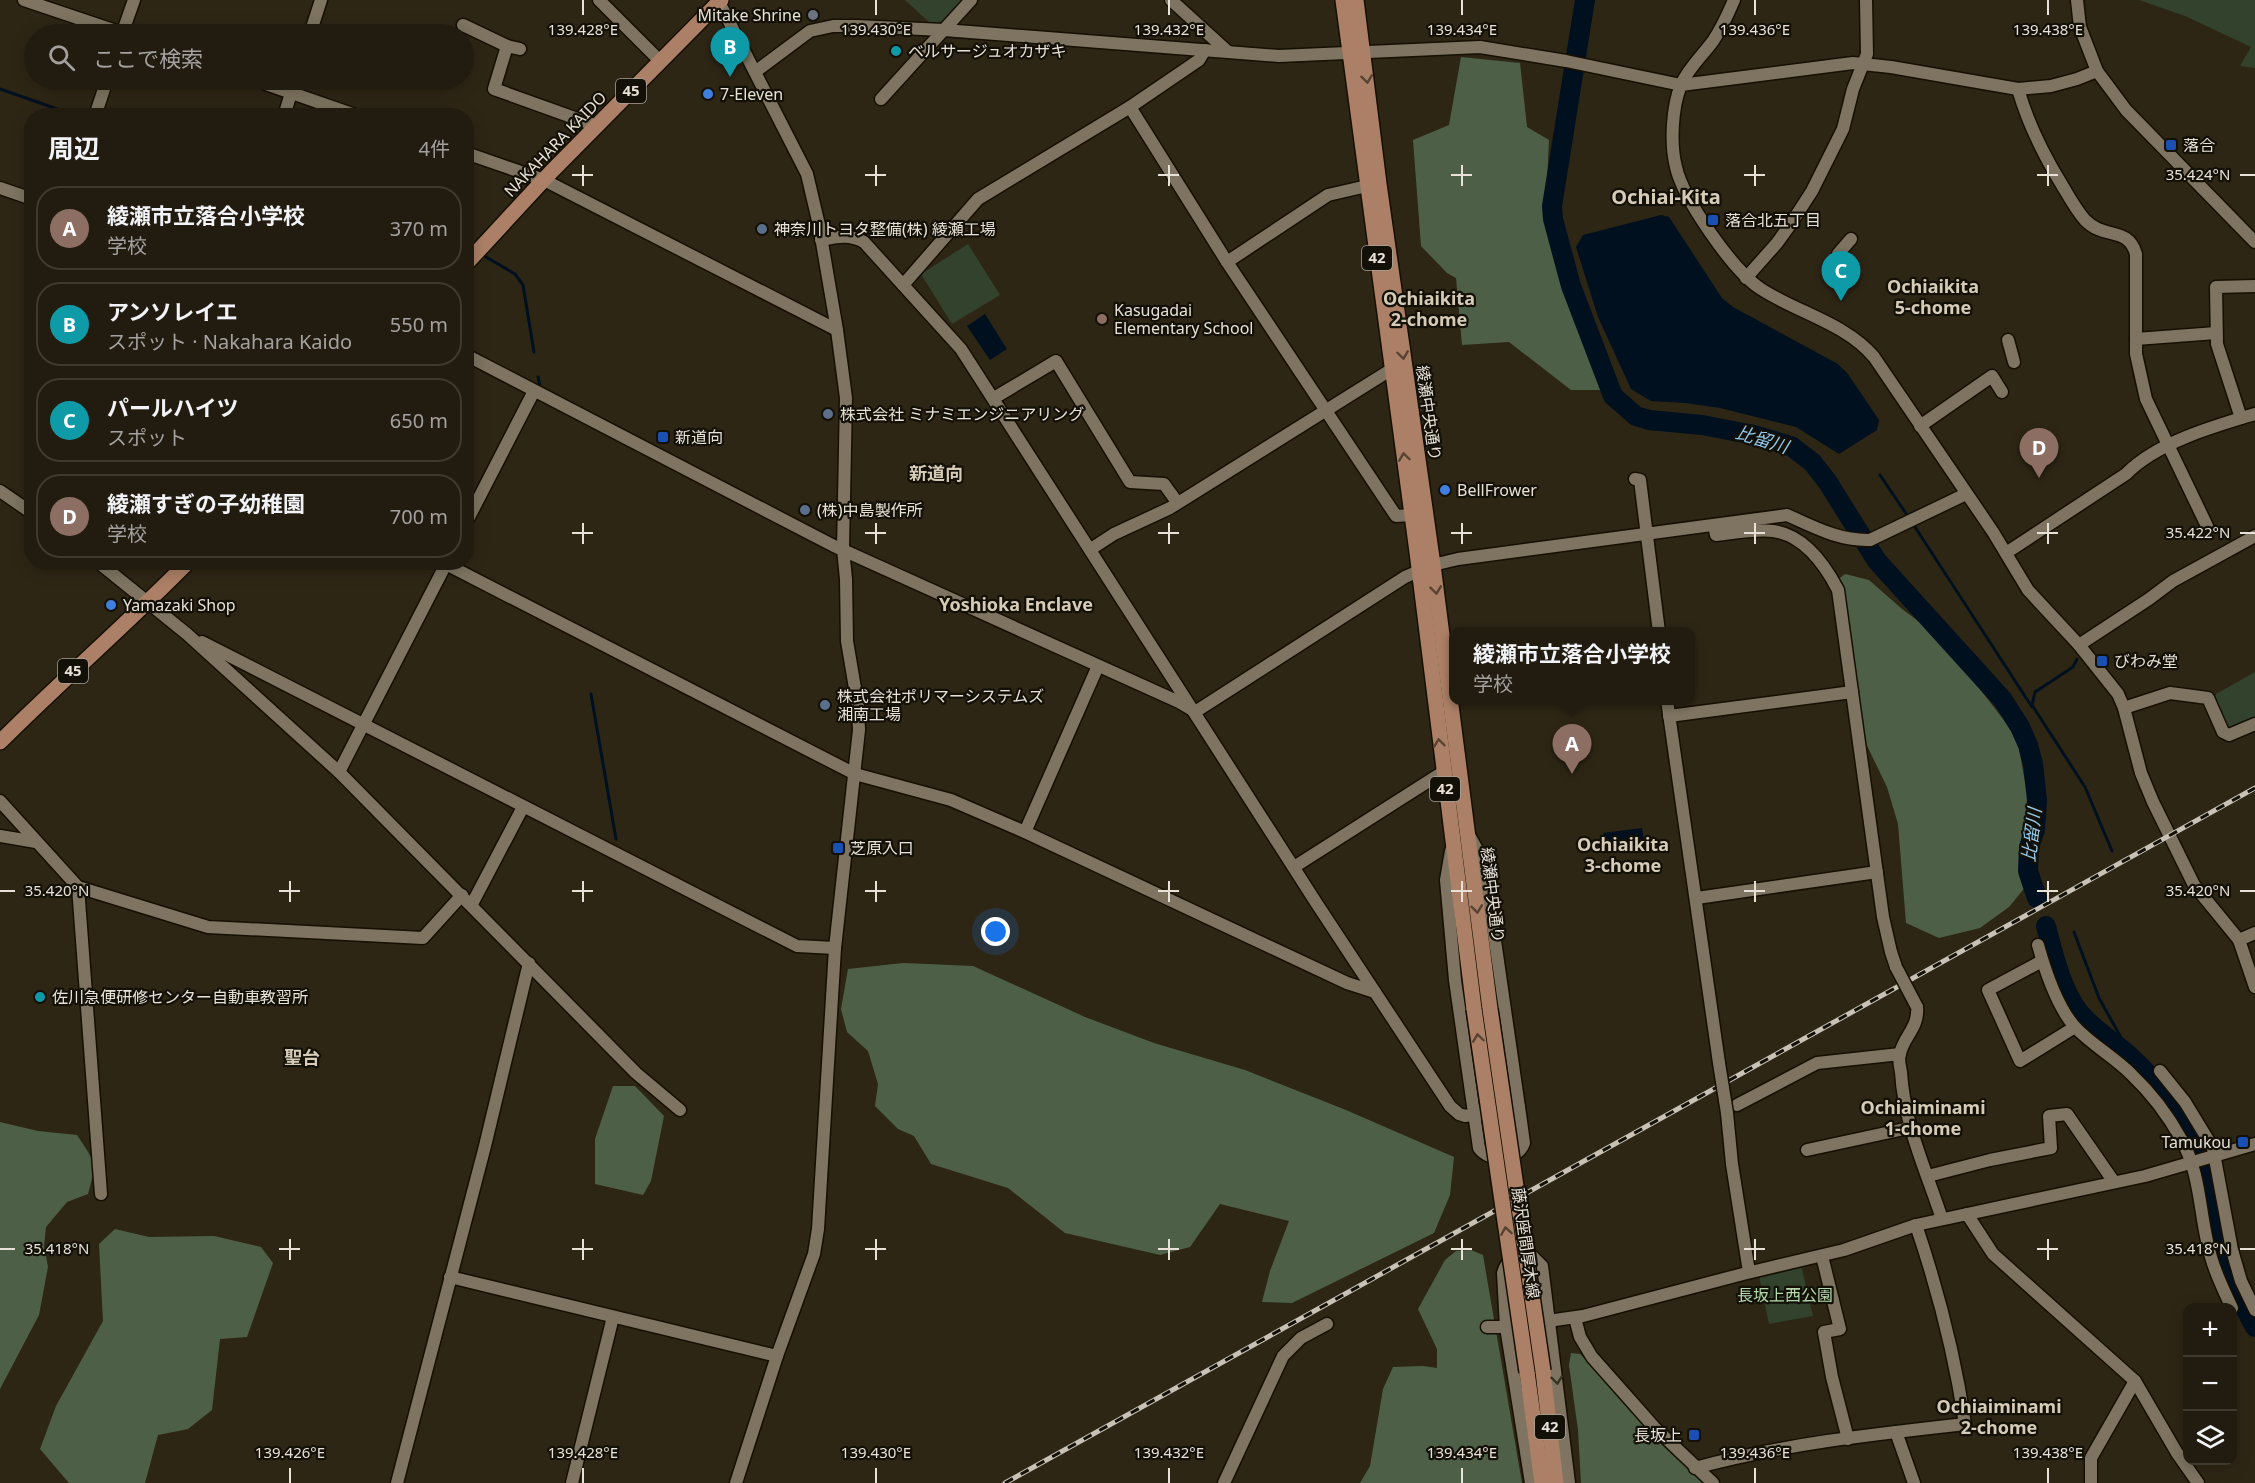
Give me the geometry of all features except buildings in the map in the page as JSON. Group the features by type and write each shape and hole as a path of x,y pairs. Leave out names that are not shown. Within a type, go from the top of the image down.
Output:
{"main road":[{"name":"綾瀬中央通り","path":"1343,0 1357,52 1379,184 1426,567 1467,833 1490,1009"},
{"name":"綾瀬中央通り","path":"1356,0 1357,52 1367,186 1412,515 1426,567 1443,772 1474,1009"},
{"name":"NAKAHARA KAIDO","path":"474,255 544,180 720,1"},
{"name":"45","path":"0,742 52,689 147,604 180,570"},
{"name":"藤沢座間厚木線","path":"1474,1009 1542,1483"},
{"name":"藤沢座間厚木線","path":"1490,1009 1543,1371 1556,1483"}],"street":[{"path":"24,0 94,24"},
{"path":"126,24 134,0"},
{"path":"313,24 321,0"},
{"path":"598,0 660,61"},
{"path":"881,99 972,0"},
{"path":"1171,0 1227,51"},
{"path":"1734,0 1721,29 1681,85 1674,122 1674,157 1676,169 1691,202 1746,278 1760,289 1849,334 1863,345 1884,370 2035,600 2079,645 2112,685 2124,708 2141,773 2177,851 2201,896 2239,940 2255,987"},
{"path":"1746,278 1778,243 1812,190 1843,129 1853,89 1867,54 1866,0"},
{"path":"2077,0 2080,27 2097,71 2126,110 2255,242"},
{"path":"720,1 807,174 816,203 846,398 843,549 847,641 858,706 859,730 835,948 818,1229 814,1254 777,1356 736,1483"},
{"path":"755,72 810,32 833,26 944,30 1279,56 1480,47 1572,62 1681,85 1848,63 2018,89 2051,86 2097,71"},
{"path":"474,30 514,47 494,88 597,126"},
{"path":"903,285 978,199 1130,107 1199,60 1204,50"},
{"path":"2018,89 2026,118 2039,147 2080,213 2096,229 2123,236 2133,246 2136,254 2136,354 2146,399 2207,526"},
{"path":"98,108 104,90"},
{"path":"285,90 336,108"},
{"path":"286,108 291,92"},
{"path":"1130,107 1227,262 1396,516 1412,515"},
{"path":"474,156 544,180 837,330"},
{"path":"1227,262 1328,195 1367,186"},
{"path":"0,188 24,196"},
{"path":"821,240 846,236 855,237 864,242 961,349 1450,1106 1459,1114 1474,1116 1519,1107"},
{"path":"1838,254 1851,239"},
{"path":"2241,418 2217,344 2216,286 2255,286"},
{"path":"2136,339 2216,333"},
{"path":"2008,340 2014,362"},
{"path":"474,359 843,549 1179,702 1195,712"},
{"path":"994,398 1056,361 1130,482 1164,484 1177,502"},
{"path":"1091,549 1114,534 1170,508 1392,369"},
{"path":"1920,426 1992,376 2002,392"},
{"path":"474,507 534,390"},
{"path":"2006,553 2126,474 2149,455 2255,414"},
{"path":"1635,479 1640,480 1658,627"},
{"path":"0,491 24,508"},
{"path":"1195,712 1426,567 1458,559 1786,515 1834,536 1870,540 1966,494"},
{"path":"1714,525 1716,535 1774,531 1803,543 1822,564 1838,590 1886,933 1896,967 1917,1007 1917,1019 1900,1054 1901,1081 1909,1128 1942,1219"},
{"path":"2079,645 2173,581 2255,537"},
{"path":"107,570 187,634 339,772 636,1072 680,1110"},
{"path":"339,772 441,570"},
{"path":"459,570 855,774 951,800 1025,832 1347,983 1375,992"},
{"path":"187,634 797,946 835,948"},
{"path":"1025,832 1098,666"},
{"path":"1669,716 1852,692"},
{"path":"2124,708 2170,693 2208,698 2223,732 2229,735 2255,724"},
{"path":"1668,705 1719,1063 1732,1109 1732,1164 1749,1272"},
{"path":"1294,867 1443,772"},
{"path":"0,801 78,887 208,927 423,938 462,895"},
{"path":"472,904 523,807"},
{"path":"1452,838 1446,880 1455,980 1479,1148 1489,1158 1515,1155 1524,1143 1494,926 1480,855 1467,833"},
{"path":"0,836 36,842"},
{"path":"1697,898 1877,872"},
{"path":"78,887 101,1194"},
{"path":"2239,940 2255,933"},
{"path":"2038,945 2042,961 2064,1012 2075,1026 2131,1073 2160,1106 2195,1162 2210,1256 2230,1303"},
{"path":"2042,961 1988,990 2020,1061 2075,1026"},
{"path":"398,1483 485,1146 529,963"},
{"path":"1732,1109 1817,1063 1900,1054"},
{"path":"2160,1071 2185,1102 2214,1156 2230,1250 2255,1310"},
{"path":"1928,1176 1990,1160 2051,1148 2049,1116 2067,1114 2114,1182"},
{"path":"1807,1150 1909,1128"},
{"path":"1487,1327 1506,1327 1575,1318 1749,1272 1822,1256 1917,1225 2114,1182 2255,1144"},
{"path":"1967,1214 1993,1254 2135,1381 2177,1453 2198,1483"},
{"path":"1695,1468 1770,1451 1965,1424 1957,1372 1931,1268 1917,1225"},
{"path":"2213,1255 2230,1250"},
{"path":"1531,1483 1506,1327 1503,1273 1510,1259 1520,1255 1532,1256 1542,1266 1569,1483"},
{"path":"1822,1256 1840,1329 1824,1332 1832,1377 1848,1439"},
{"path":"450,1277 777,1356"},
{"path":"572,1483 614,1317"},
{"path":"1575,1318 1580,1337 1592,1358 1654,1427 1713,1483"},
{"path":"1224,1483 1283,1356 1301,1338 1327,1324"},
{"path":"2091,1483 2091,1458 2135,1381"},
{"path":"1896,1432 1914,1483"}],"green space":[{"path":"905,0 964,0 944,23 929,22"},
{"path":"2139,0 2255,0 2255,68 2240,66 2251,47 2185,16"},
{"path":"1461,57 1520,63 1527,127 1549,140 1545,222 1601,390 1571,390 1509,342 1462,345 1456,278 1447,273 1421,246 1413,140 1449,125"},
{"path":"968,244 1000,295 952,324 921,274"},
{"path":"1845,574 1869,580 1930,630 1955,657 2017,737 2028,799 2024,845 2027,885 2009,907 1980,928 1939,938 1906,923 1898,824 1887,787 1859,729 1835,582"},
{"path":"2255,672 2255,718 2229,730 2225,728 2214,703 2216,694"},
{"path":"903,963 973,966 1085,1017 1154,1043 1245,1070 1346,1110 1454,1157 1450,1195 1434,1233 1292,1303 1262,1302 1270,1271 1289,1221 1220,1204 1190,1247 1160,1255 1065,1233 1008,1188 931,1164 914,1136 898,1129 875,1106 878,1084 868,1051 847,1032 841,1009 848,969"},
{"path":"613,1086 635,1086 664,1116 651,1181 643,1195 595,1184 595,1139"},
{"path":"0,1122 38,1131 77,1135 91,1157 93,1175 88,1194 67,1202 46,1227 44,1246 48,1267 39,1315 0,1389"},
{"path":"115,1229 149,1237 214,1236 261,1247 273,1263 247,1337 220,1339 212,1410 188,1429 158,1435 145,1483 69,1483 40,1449 56,1406 103,1321 99,1244"},
{"path":"1471,1250 1483,1255 1522,1483 1360,1483 1370,1466 1383,1389 1393,1367 1437,1368 1437,1349 1418,1309 1445,1260 1456,1251"},
{"name":"長坂上西公園","path":"1801,1265 1813,1316 1769,1324 1759,1275"},
{"path":"1571,1353 1580,1354 1704,1483 1581,1483 1578,1430 1569,1365"}],"water":[{"path":"1661,215 1669,217 1722,298 1733,307 1838,364 1848,374 1879,420 1877,430 1839,454 1796,427 1720,408 1651,401 1631,389 1598,317 1576,247 1583,235"},
{"path":"985,314 1007,349 990,360 967,326"},
{"path":"1642,828 1645,846 1606,852 1603,833"}],"waterway":[{"name":"比留川","path":"1585,0 1552,206 1553,219 1571,286 1613,396 1636,416 1649,420 1702,425 1754,435 1791,446 1812,462 1827,481 1877,561 2003,700 2020,727 2033,764 2037,800 2035,830 2029,847 2028,871 2037,898"},
{"path":"0,89 54,108"},
{"path":"486,257 515,274 523,285 534,352"},
{"path":"538,377 540,386"},
{"path":"1880,475 1907,515"},
{"path":"1915,527 2032,707"},
{"path":"2077,659 2073,667 2035,692 2032,705 2085,787 2112,851"},
{"path":"591,694 616,839"},
{"name":"比留川","path":"2046,926 2062,981 2078,1011 2090,1024 2133,1059 2151,1078 2177,1111 2199,1146 2211,1181 2218,1232 2226,1266 2255,1327"},
{"path":"2074,932 2099,998 2133,1059"}],"railway":[{"path":"1005,1483 2255,788"}],"place":[{"name":"Mitake Shrine","path":"813,15"},
{"name":"ベルサージュオカザキ","path":"896,51"},
{"name":"アンソレイエ","path":"730,77"},
{"name":"7-Eleven","path":"708,94"},
{"name":"落合","path":"2171,145"},
{"name":"落合北五丁目","path":"1713,220"},
{"name":"神奈川トヨタ整備(株) 綾瀬工場","path":"762,229"},
{"name":"パールハイツ","path":"1841,301"},
{"name":"Kasugadai Elementary School","path":"1102,319"},
{"name":"株式会社 ミナミエンジニアリング","path":"828,414"},
{"name":"新道向","path":"663,437"},
{"name":"綾瀬すぎの子幼稚園","path":"2039,478"},
{"name":"BellFrower","path":"1445,490"},
{"name":"(株)中島製作所","path":"805,510"},
{"name":"Yamazaki Shop","path":"111,605"},
{"name":"びわみ堂","path":"2102,661"},
{"name":"株式会社ポリマーシステムズ 湘南工場","path":"825,705"},
{"name":"綾瀬市立落合小学校","path":"1572,774"},
{"name":"芝原入口","path":"838,848"},
{"name":"佐川急便研修センター自動車教習所","path":"40,997"},
{"name":"Tamukou","path":"2243,1142"},
{"name":"長坂上","path":"1694,1435"}],"district":[{"name":"Ochiai-Kita","path":"1666,197"},
{"name":"Ochiaikita 5-chome","path":"1933,297"},
{"name":"Ochiaikita 2-chome","path":"1429,309"},
{"name":"新道向","path":"936,474"},
{"name":"Yoshioka Enclave","path":"1016,605"},
{"name":"Ochiaikita 3-chome","path":"1623,855"},
{"name":"聖台","path":"302,1058"},
{"name":"Ochiaiminami 1-chome","path":"1923,1118"},
{"name":"Ochiaiminami 2-chome","path":"1999,1417"}]}
